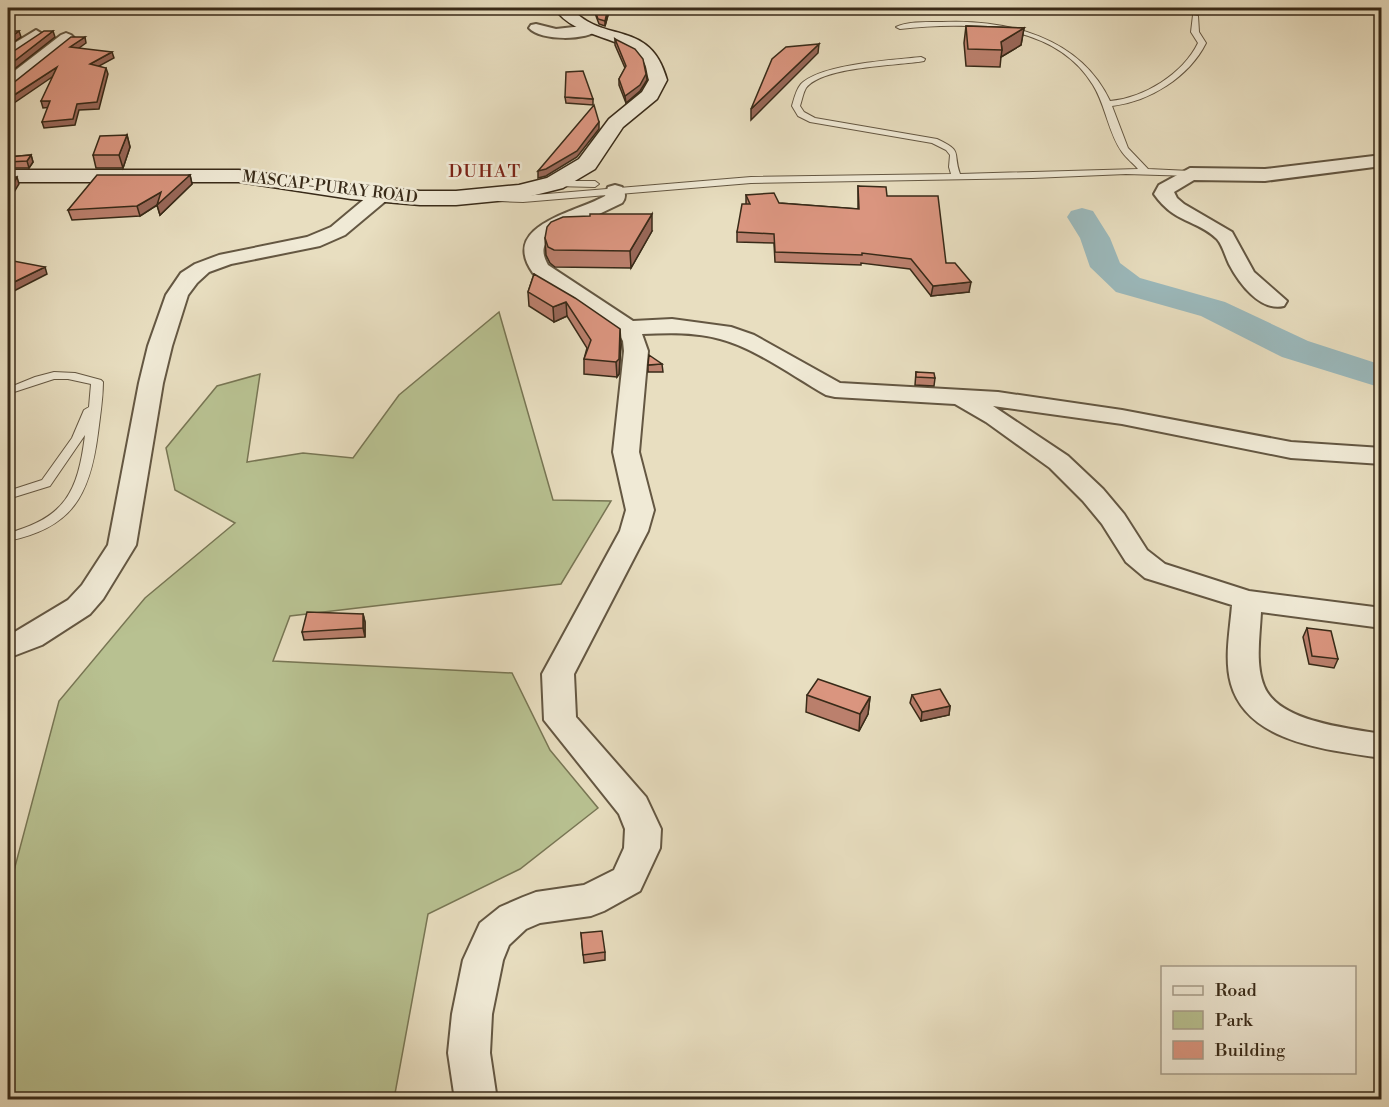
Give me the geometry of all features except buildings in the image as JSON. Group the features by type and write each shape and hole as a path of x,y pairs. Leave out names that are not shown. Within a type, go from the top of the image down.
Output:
{"street":[{"name":"MASCAP-PURAY ROAD","path":"8,177 238,176 420,198 494,195 555,183 587,164 616,123 650,95 658,80 652,59 634,44 577,23 562,8"},
{"path":"536,28 541,32 557,33 592,29"},
{"path":"8,54 36,36"},
{"path":"8,84 66,38"},
{"path":"1276,301 1257,289 1248,279 1226,237 1197,222 1167,199 1164,194 1166,189 1190,174 1265,176 1382,160"},
{"path":"476,1100 469,1053 472,1014 483,960 494,935 513,918 536,908 591,900 627,880 642,848 643,829 634,807 560,720 558,674 634,531 640,510 626,452 636,351 628,328 540,269 533,257 532,245 538,236 560,223 609,204 615,199 615,191"},
{"path":"8,648 39,633 79,607 93,592 122,545 160,346 177,295 189,278 202,268 226,259 313,242 338,231 381,195"},
{"path":"628,328 672,326 723,332 746,340 835,390 1022,402 1122,417 1291,450 1382,456"},
{"path":"955,396 995,417 1059,462 1107,512 1136,556 1155,571 1247,600 1382,618"},
{"path":"1247,600 1245,671 1249,691 1262,708 1289,725 1322,735 1382,746"}],"lane":[{"path":"1108,104 1129,101 1147,93 1170,78 1192,58 1202,43 1195,32 1195,16"},
{"path":"900,27 973,24 1024,32 1050,44 1070,56 1089,73 1108,104 1123,148 1145,172"},
{"path":"921,58 853,68 812,79 802,87 796,106 801,114 813,120 934,141 949,148 954,155 955,172"},
{"path":"555,183 603,184 807,170 1190,174"},
{"path":"494,195 499,198 523,199 751,180 955,172"},
{"path":"8,537 51,523 67,510 84,480 98,391 97,382 79,376 59,374 40,378 10,393"},
{"path":"8,495 46,483 78,438 98,391"}],"green space":[{"path":"499,312 553,500 611,501 561,584 290,616 273,661 512,673 550,750 598,808 520,869 428,914 394,1099 8,1100 8,893 59,701 145,598 235,523 175,490 166,448 217,386 260,374 247,462 303,453 353,458 399,395"}],"waterway":[{"path":"1082,217 1095,238 1106,267 1128,285 1213,309 1295,349 1382,377"}],"district":[{"name":"DUHAT","path":"485,171"}]}
